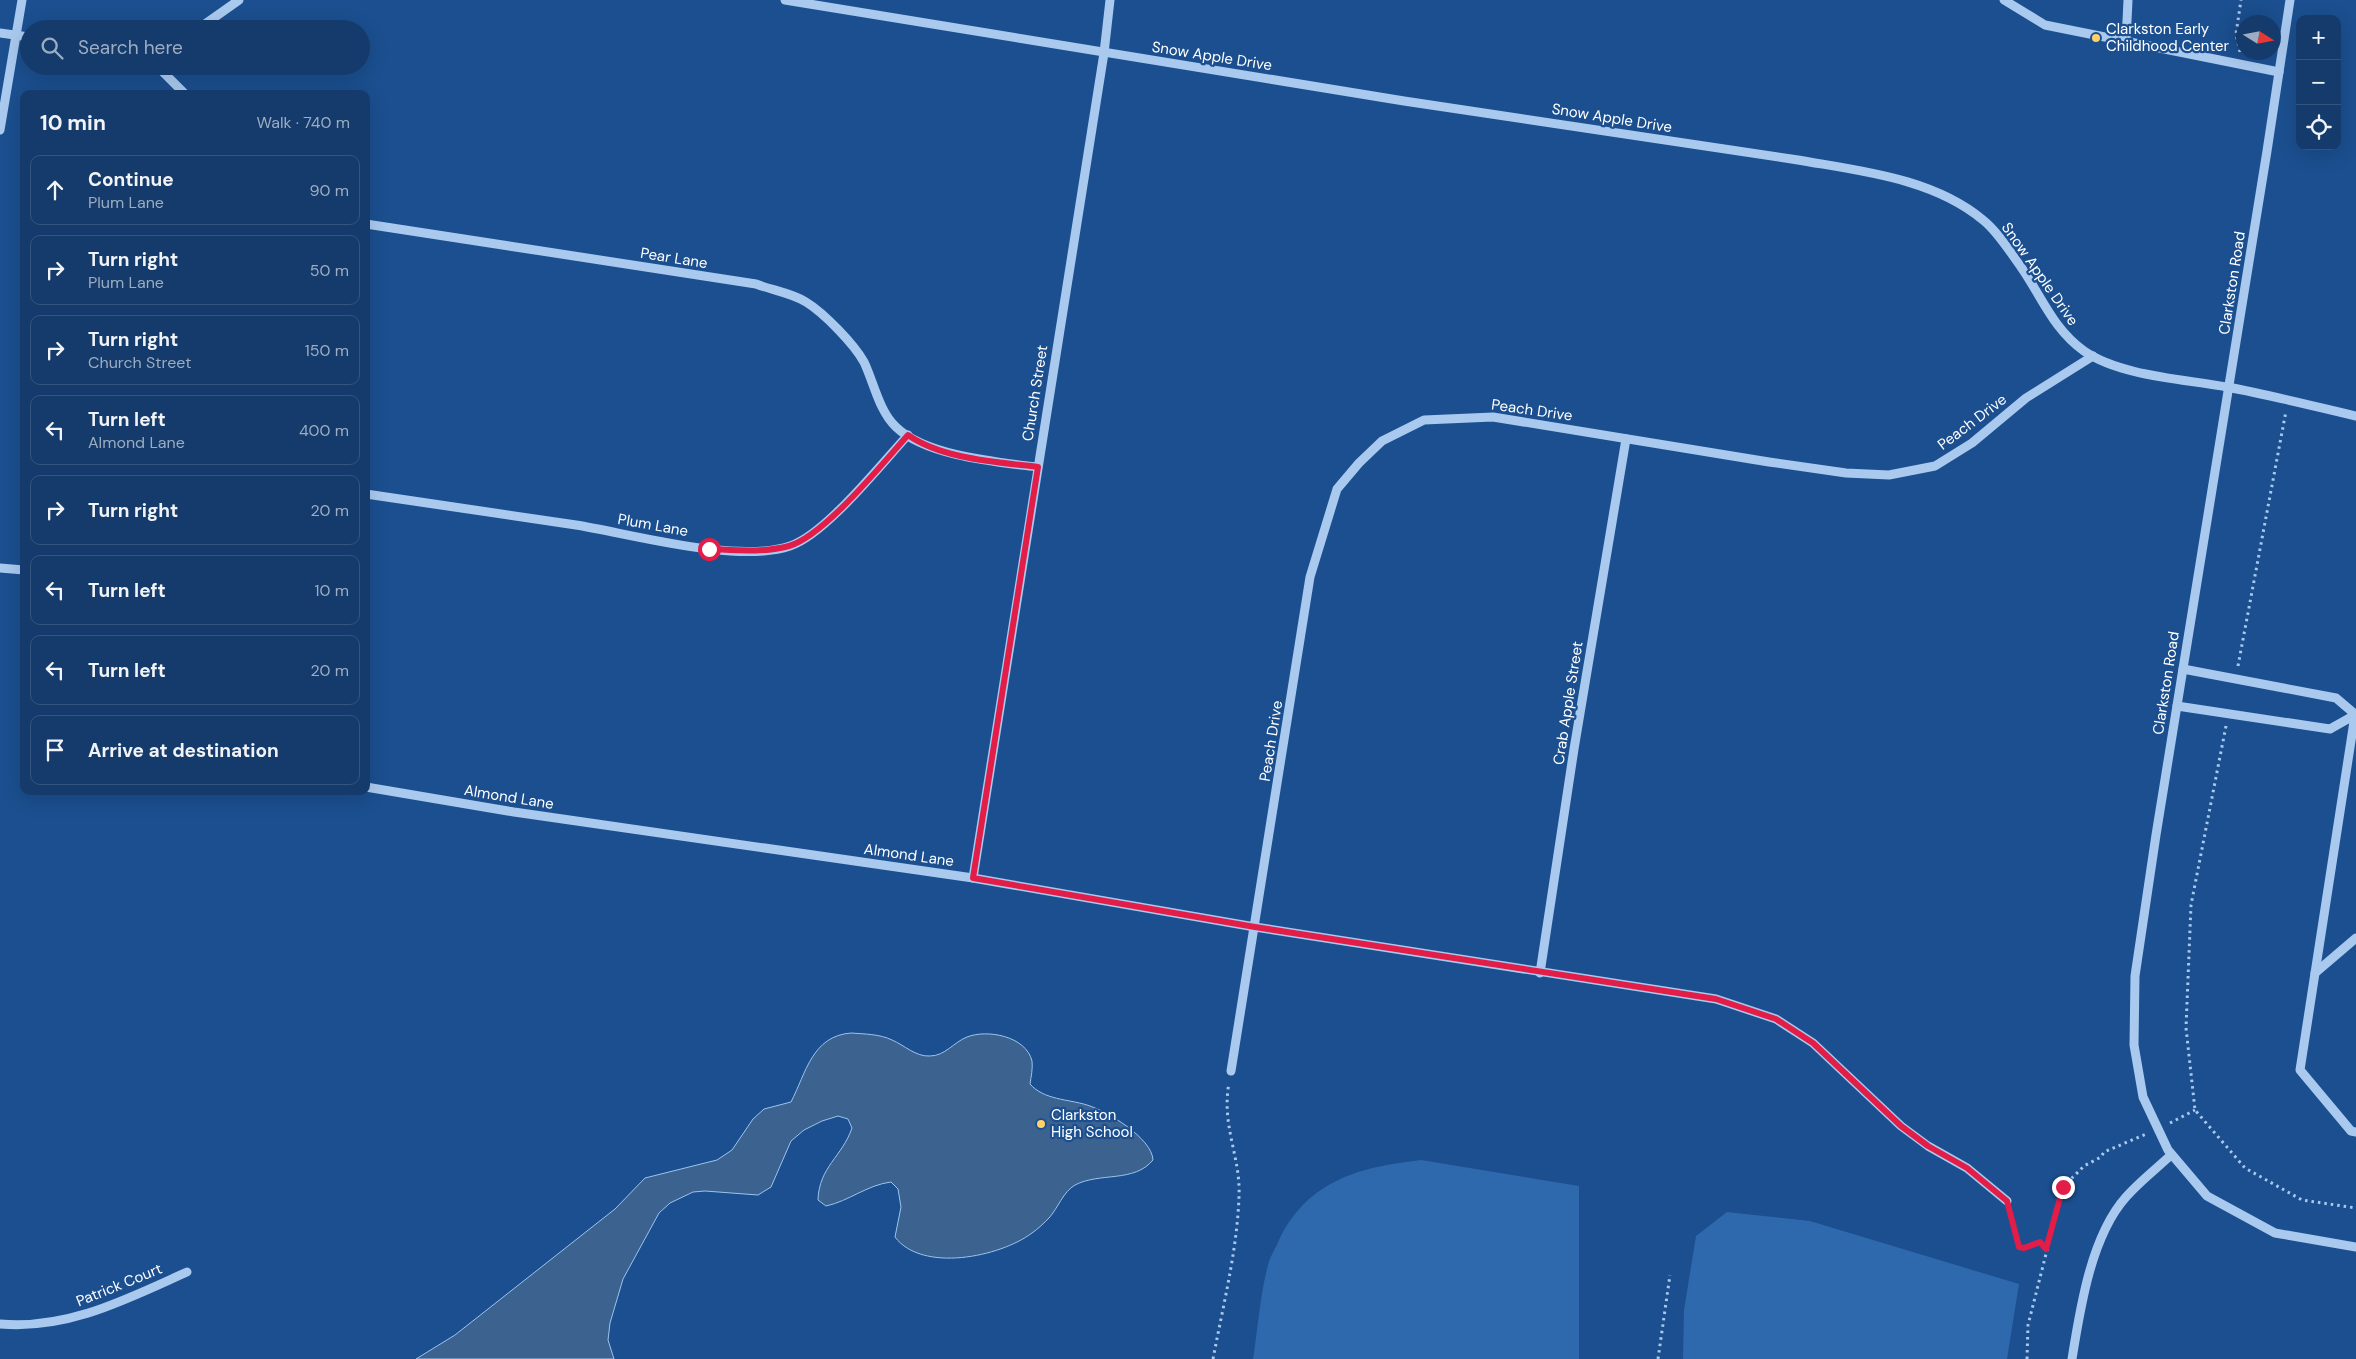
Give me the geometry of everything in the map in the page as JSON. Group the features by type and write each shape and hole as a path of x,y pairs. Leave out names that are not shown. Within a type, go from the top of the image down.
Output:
{"street":[{"path":"0,130 22,0"},
{"path":"211,20 240,0"},
{"name":"Snow Apple Drive","path":"785,0 1104,53 1798,160 1900,178 1952,200 1984,220 2026,274 2042,305 2055,322 2071,340 2093,356 2120,368 2228,387 2356,416"},
{"name":"Church Street","path":"973,878 1104,53 1110,0"},
{"path":"2004,0 2045,24 2279,72"},
{"path":"2126,42 2128,0"},
{"name":"Clarkston Road","path":"2290,0 2177,706 2136,976 2134,1045 2143,1097 2171,1155 2207,1196 2275,1233 2356,1247"},
{"path":"0,33 20,36"},
{"path":"166,75 181,90"},
{"name":"Pear Lane","path":"370,225 756,284 806,301 844,335 863,361 886,412 895,427 908,435"},
{"name":"Peach Drive","path":"1231,1071 1310,577 1336,489 1382,441 1424,420 1493,417 1846,473 1889,475 1935,466 1972,443 2026,398 2093,356"},
{"path":"908,435 915,440 959,455 1038,467"},
{"name":"Plum Lane","path":"370,495 576,525 709,549 776,549 791,546 817,530 858,490 908,435"},
{"name":"Crab Apple Street","path":"1540,973 1574,749 1626,439"},
{"path":"0,568 20,570"},
{"path":"2183,669 2336,698 2355,715"},
{"path":"2177,706 2330,729 2355,715"},
{"path":"2355,715 2352,765 2315,973 2300,1070 2351,1131 2356,1132"},
{"name":"Almond Lane","path":"370,789 514,812 973,878 1255,927 1716,999 1776,1019 1813,1043 1901,1126 1928,1146 1967,1168 2007,1201"},
{"path":"2315,973 2356,938"},
{"path":"2072,1359 2081,1302 2105,1227 2125,1197 2171,1155"},
{"name":"Patrick Court","path":"0,1324 40,1325 73,1318 115,1305 187,1272"}],"path":[{"path":"2241,0 2236,34 2243,64"},
{"path":"2235,679 2288,401"},
{"path":"2228,714 2191,905 2186,1028 2196,1110 2245,1168 2302,1200 2356,1208"},
{"path":"1214,1359 1233,1249 1239,1195 1226,1116 1231,1071"},
{"path":"2171,1122 2196,1110"},
{"path":"2027,1359 2028,1325 2063,1187 2090,1161 2101,1157 2104,1152 2130,1142"},
{"path":"2007,1201 2019,1247 2024,1248 2040,1242 2046,1249"},
{"path":"1658,1359 1670,1275"}],"shaded area":[{"path":"851,1033 887,1038 915,1053 925,1056 940,1054 962,1039 975,1035 995,1034 1014,1040 1028,1052 1032,1061 1030,1084 1049,1096 1096,1108 1116,1119 1127,1126 1145,1143 1151,1152 1153,1160 1145,1167 1127,1175 1095,1179 1075,1185 1067,1192 1047,1220 1018,1242 982,1254 962,1258 942,1258 923,1255 907,1248 895,1237 901,1207 898,1189 891,1182 874,1186 842,1201 826,1206 818,1200 822,1179 843,1147 852,1128 848,1119 838,1116 804,1130 791,1141 771,1187 758,1195 705,1191 693,1192 670,1203 659,1213 623,1279 610,1323 608,1340 614,1359 416,1359 455,1335 615,1209 645,1178 717,1160 732,1150 753,1119 764,1109 791,1102 806,1068 827,1041"},
{"path":"1421,1160 1579,1186 1579,1359 1253,1359 1265,1276 1270,1258 1291,1220 1305,1203 1321,1190 1338,1180 1377,1167"},
{"path":"1727,1212 1810,1221 2019,1284 2007,1359 1683,1359 1684,1310 1696,1236"}],"place":[{"name":"Clarkston Early Childhood Center","path":"2096,38"},
{"name":"Clarkston High School","path":"1041,1124"}],"route":[{"path":"709,549 752,550 791,546 817,530 858,490 908,435 915,440 959,455 1038,467 973,878 1255,927 1716,999 1776,1019 1813,1043 1901,1126 1928,1146 1967,1168 2007,1201 2015,1239 2019,1247 2024,1248 2040,1242 2046,1249 2063,1187"}]}
